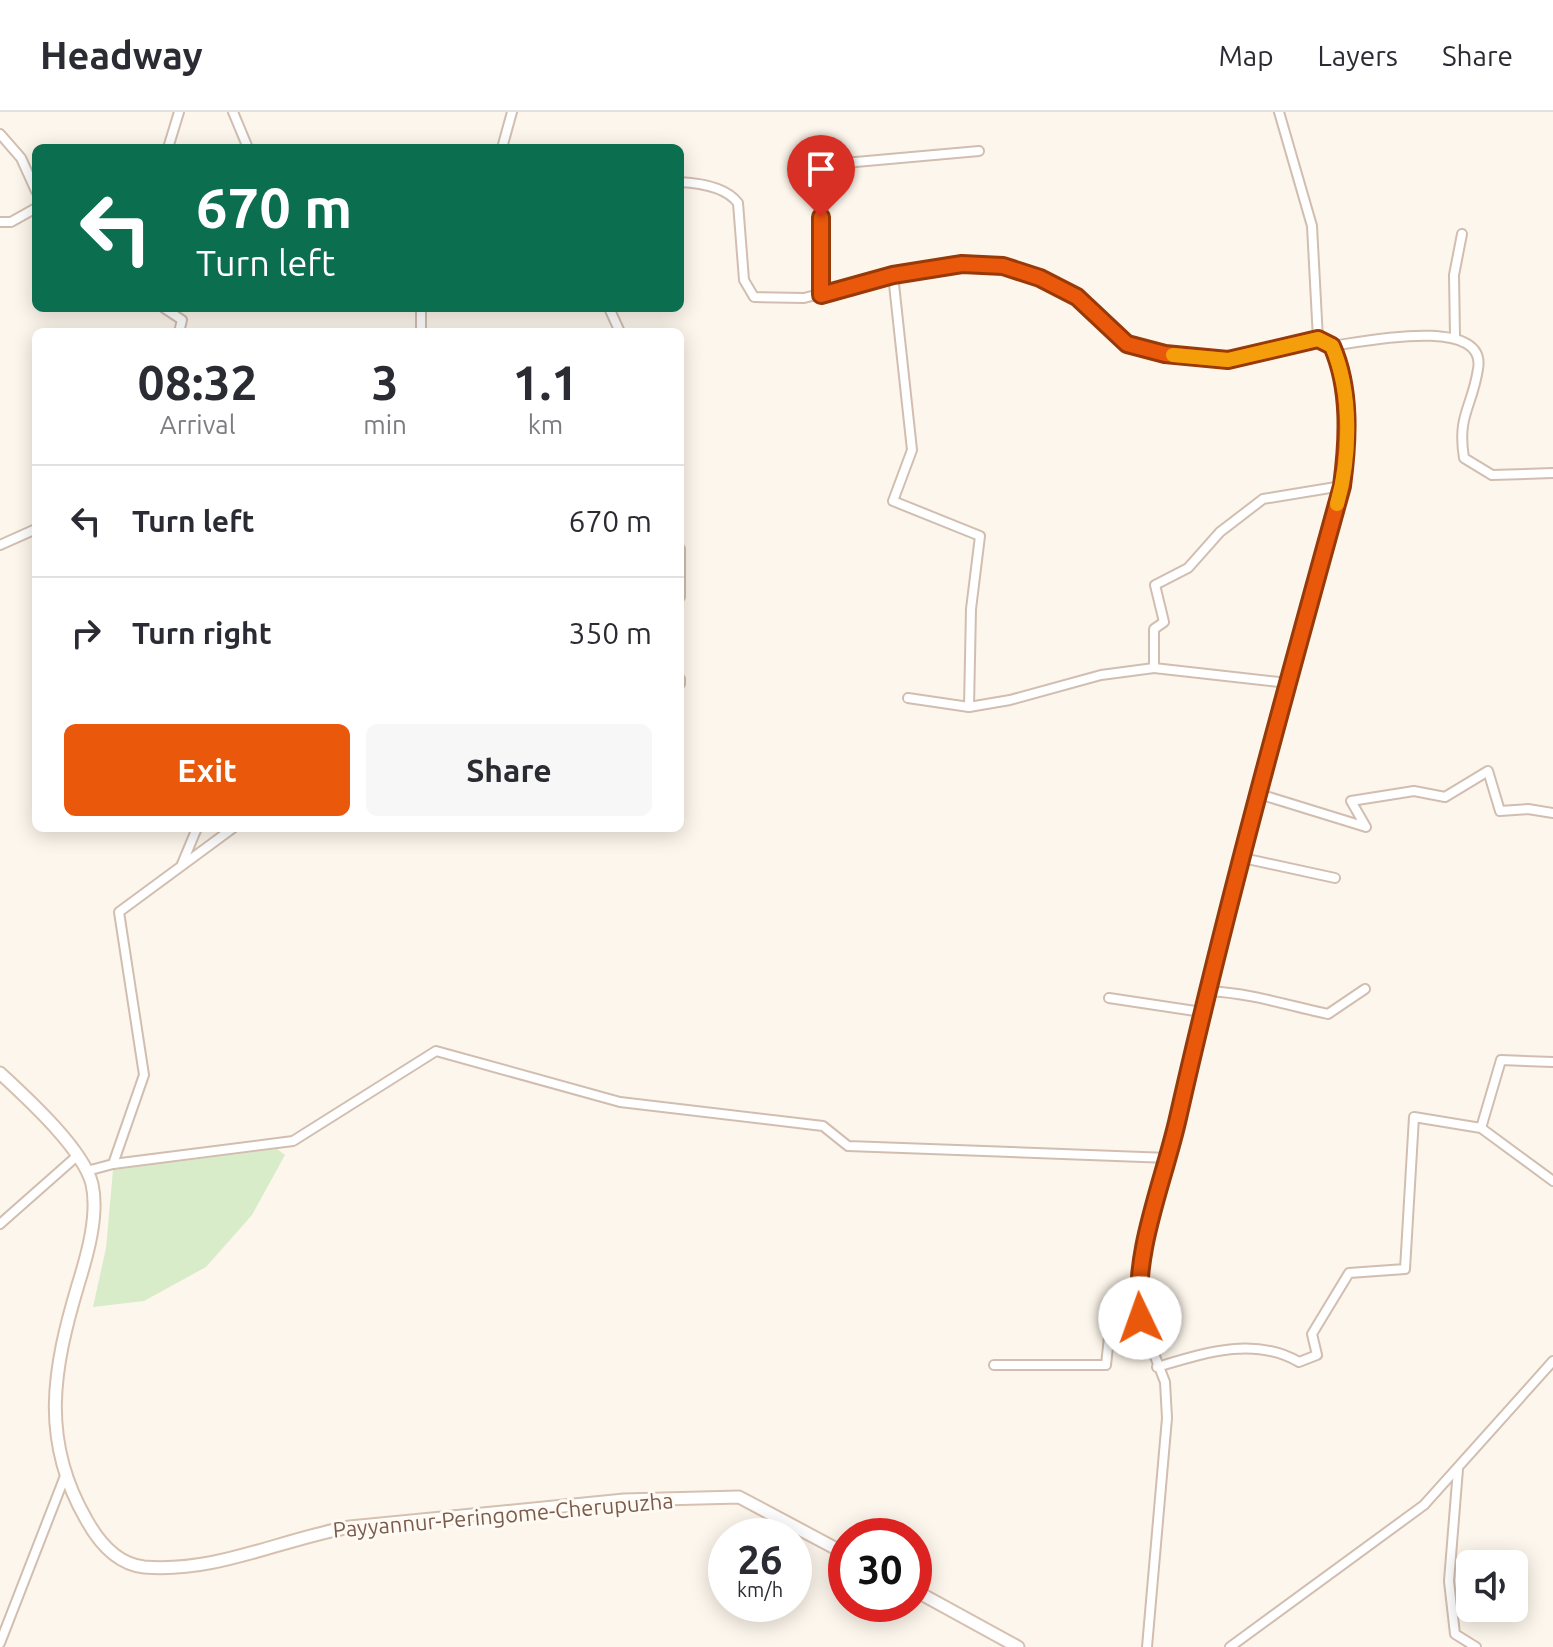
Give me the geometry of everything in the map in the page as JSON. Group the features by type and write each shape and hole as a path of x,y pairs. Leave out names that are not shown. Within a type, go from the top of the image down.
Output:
{"main road":[{"name":"Payyannur-Peringome-Cherupuzha","path":"0,1073 77,1156 87,1171 93,1201 87,1258 56,1366 57,1432 65,1476 99,1541 116,1556 140,1567 237,1559 319,1532 350,1527 624,1500 739,1497 828,1544"},
{"path":"932,1600 1018,1647"}],"street":[{"path":"169,144 179,112"},
{"path":"233,112 246,144"},
{"path":"503,144 512,112"},
{"path":"1279,112 1312,226 1318,339"},
{"path":"0,134 21,158 32,182"},
{"path":"821,295 822,165 979,151"},
{"path":"684,183 711,187 732,195 738,203 744,280 754,297 773,300 821,295 893,275 962,264 1003,266 1040,278 1077,297 1127,344 1165,354 1228,360 1318,339 1332,346 1416,335 1455,337 1465,341 1479,357 1460,430 1464,458 1492,475 1553,473"},
{"path":"0,222 11,222 32,210"},
{"path":"1455,337 1454,275 1462,234"},
{"path":"893,275 912,450 893,501 980,536 971,609 969,707"},
{"path":"170,312 182,320 180,328"},
{"path":"1147,1647 1167,1418 1165,1382 1140,1318 1139,1266 1169,1158 1202,1012 1342,486 1348,445 1342,371 1332,346"},
{"path":"1154,668 1154,629 1164,622 1155,585 1188,568 1220,532 1263,499 1342,486"},
{"path":"0,545 32,531"},
{"path":"908,698 969,707 1010,700 1101,675 1154,668 1288,683"},
{"path":"1259,794 1366,827 1351,801 1414,791 1445,797 1488,771 1500,811 1528,809 1553,813"},
{"path":"182,865 195,832"},
{"path":"113,1164 144,1075 119,912 227,832"},
{"path":"1243,858 1335,878"},
{"path":"1208,991 1246,993 1328,1014 1365,989"},
{"path":"1109,998 1202,1012"},
{"path":"87,1171 113,1164 293,1141 436,1051 620,1102 823,1126 848,1146 1169,1158"},
{"path":"1481,1128 1501,1060 1553,1062"},
{"path":"1157,1367 1216,1350 1278,1350 1299,1362 1317,1355 1312,1334 1349,1273 1405,1269 1414,1117 1481,1128 1553,1181"},
{"path":"0,1224 77,1156"},
{"path":"994,1365 1106,1365 1112,1309 1138,1298"},
{"path":"1230,1647 1424,1505 1553,1361"},
{"path":"1458,1469 1449,1596 1455,1634 1476,1647"},
{"path":"0,1643 65,1476"}],"green space":[{"path":"277,1149 285,1155 252,1215 206,1267 144,1301 93,1307 106,1248 113,1170"}],"slow traffic":[{"path":"1173,355 1228,360 1318,339 1332,346 1342,371 1348,445 1337,504"}],"route":[{"path":"821,217 821,295 893,275 962,264 1003,266 1040,278 1077,297 1105,327 1127,344 1165,354 1228,360 1318,339 1332,346 1342,371 1348,445 1342,486 1202,1012 1169,1158 1139,1266 1140,1318"}]}
